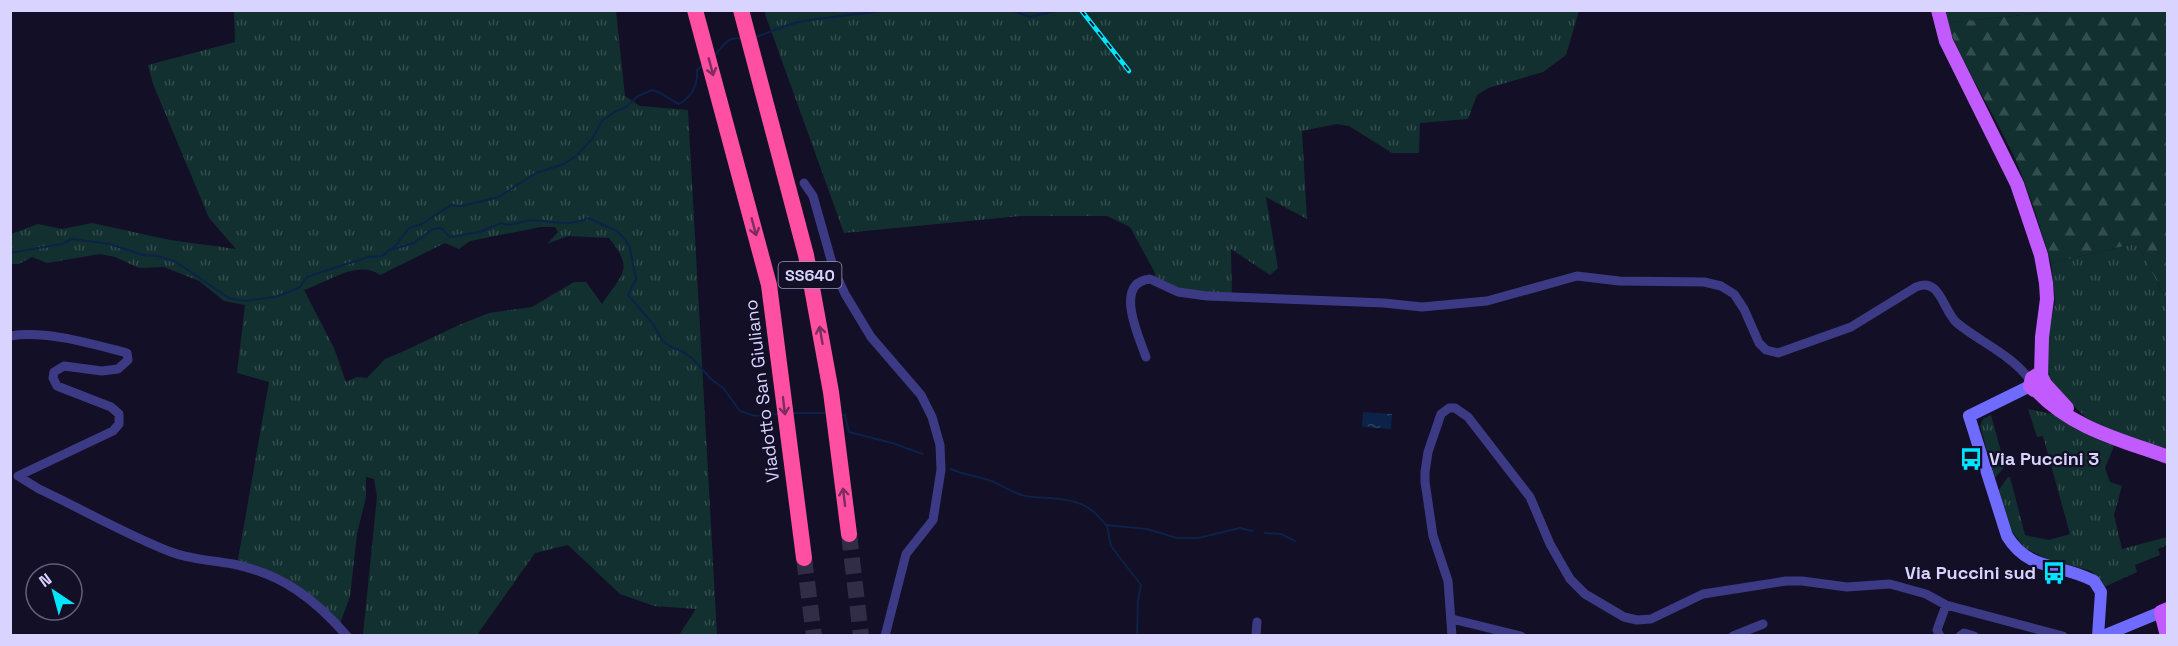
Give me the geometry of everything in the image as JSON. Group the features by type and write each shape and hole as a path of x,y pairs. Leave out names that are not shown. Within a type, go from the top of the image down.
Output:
{"highway":[{"name":"Viadotto San Giuliano","path":"696,10 769,285 804,558"},
{"name":"SS640","path":"741,10 806,255 831,392 849,534"}],"main road":[{"path":"1938,10 1946,41 2017,184 2041,255 2047,299 2042,337 2036,349 2036,382 2091,429 2168,457"},
{"path":"2036,382 1969,416 2007,536 2019,552 2029,559 2094,580 2101,592 2098,636"},
{"path":"2103,636 2164,611 2167,636"}],"street":[{"path":"804,183 813,196 834,270 845,294 872,337 921,394 932,417 940,445 941,470 933,520 906,554 885,636"},
{"path":"1146,357 1130,297 1135,287 1146,279 1173,291 1188,294 1384,303 1422,307 1487,301 1577,276 1619,281 1713,283 1734,294 1744,309 1759,343 1766,350 1778,353 1851,327 1924,284 1937,291 1957,323 2036,382"},
{"path":"10,336 19,334 69,339 128,353 128,360 118,369 102,371 64,366 54,372 53,378 57,386 111,407 119,414 119,424 113,431 18,476 39,489 172,552 198,560 234,564 268,573 318,604 347,636"},
{"path":"1452,636 1449,581 1433,536 1425,482 1428,452 1438,418 1449,408 1459,409 1468,417 1530,497 1558,561 1576,586 1624,617 1637,620 1651,619 1703,594 1786,581 1846,587 1890,584 1901,585 1926,594 1946,605 2063,636"},
{"path":"1940,636 1937,630 1946,605"},
{"path":"1452,619 1521,636"},
{"path":"1256,636 1257,622"},
{"path":"1733,636 1763,624"},
{"path":"1960,636 1964,633 1974,636"}],"green space":[{"path":"765,10 1579,11 1566,55 1543,72 1488,88 1477,95 1468,119 1420,123 1419,153 1392,153 1349,126 1337,124 1302,131 1307,219 1266,197 1278,268 1270,275 1231,249 1232,297 1207,296 1157,283 1154,271 1130,227 1107,216 1020,216 844,233"},
{"path":"1945,10 2059,11 1947,23"},
{"path":"234,11 616,11 625,96 640,106 688,110 717,635 679,635 696,609 654,606 620,594 568,545 535,553 477,635 363,635 377,496 374,479 366,477 366,497 357,534 350,597 339,626 298,590 237,565 269,382 237,373 245,305 224,301 199,281 164,267 139,268 115,257 100,254 47,263 32,257 19,264 11,264 11,234 38,224 62,229 92,223 170,240 236,249 209,218 153,84 148,65 235,42","holes":["541,227 555,227 558,232 547,244 568,236 609,238 617,249 622,258 623,272 602,304 586,282 574,282 532,307 489,313 461,324 385,359 367,378 357,377 346,382 334,348 304,290 362,269 380,275 445,243 459,249 470,241"]},
{"path":"2059,11 2167,11 2167,301 2137,243 2051,263 2032,202 2014,156 1968,69 1947,23"},
{"path":"2137,243 2167,301 2167,454 2094,425 2049,383 2046,350 2055,301 2051,263"},
{"path":"2028,409 2052,414 2092,437 2114,446 2105,468 2110,482 2122,486 2114,515 2122,549 2167,537 2167,545 2158,549 2160,555 2135,565 2137,572 2104,587 2091,571 2047,559 2025,548 2009,528 1998,491 2008,477 2010,477 2025,535 2049,540 2070,534 2043,436 2037,437"},
{"path":"1991,415 2005,466 1995,478 1980,426 1983,419"}],"water":[{"path":"1363,412 1392,414 1391,429 1362,427"}],"waterway":[{"path":"756,37 809,20 891,10"},
{"path":"1011,10 1030,17 1060,10"},
{"path":"714,56 729,40 742,39"},
{"path":"10,253 62,244 72,239 110,244 143,255 158,256 176,262 229,298 245,301 275,297 299,288 307,277 368,257 382,256 396,245 409,228 422,224 451,205 461,206 499,197 536,173 564,164 576,156 592,139 602,121 616,111 625,108 638,96 652,90 679,104 694,90 697,70 703,65"},
{"path":"390,250 414,243 433,229 441,228 450,237 480,232 501,223 510,225 533,220 572,223 588,218 617,231 625,239 630,248 636,279 628,295 653,324 662,340 693,359 711,379 724,389 740,411 755,416 778,414"},
{"path":"793,413 826,413"},
{"path":"841,415 845,415 849,432 923,454"},
{"path":"951,469 991,481 1022,495 1082,504 1094,512 1106,525 1147,529 1177,538 1198,538 1240,528 1252,531"},
{"path":"1107,526 1111,546 1141,585 1138,600 1137,636"},
{"path":"1265,533 1281,534 1295,541"}],"tunnel":[{"path":"849,534 861,636"},
{"path":"804,558 814,636"}],"railway":[{"path":"1081,10 1129,71"}],"place":[{"name":"Via Puccini 3","path":"1971,459"},
{"name":"Via Puccini sud","path":"2054,573"}]}
